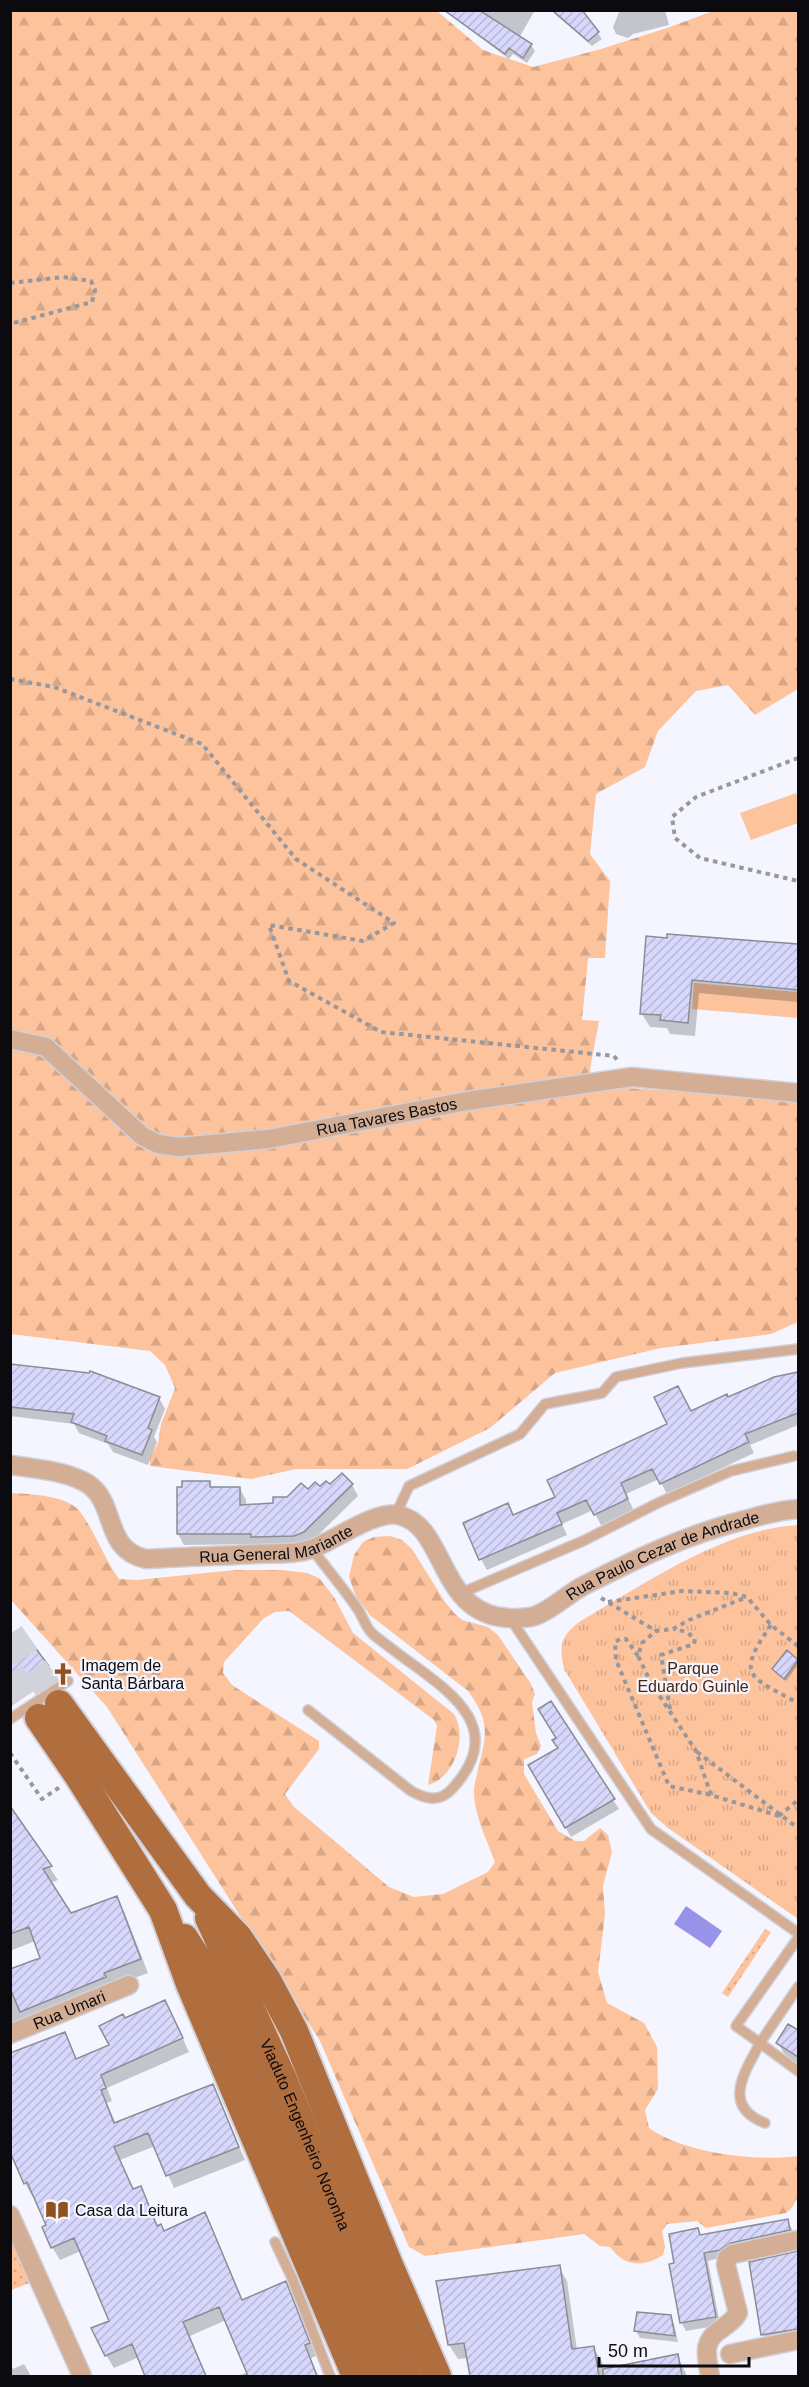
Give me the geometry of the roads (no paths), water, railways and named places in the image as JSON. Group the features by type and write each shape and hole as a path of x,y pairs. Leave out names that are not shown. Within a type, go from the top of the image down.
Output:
{"main road":[{"path":"56,1701 198,1896 238,1937 267,1980 294,2031 389,2265 437,2376"},
{"path":"56,1701 78,1775 163,1910 190,1984 356,2376"},
{"name":"Viaduto Engenheiro Noronha","path":"198,1896 271,2081 382,2376"},
{"name":"Viaduto Engenheiro Noronha","path":"163,1910 194,1952 271,2081 407,2376"}],"street":[{"name":"Rua Tavares Bastos","path":"10,1039 46,1047 142,1136 158,1144 179,1147 269,1139 467,1101 632,1077 798,1093"},
{"name":"Rua General Mariante","path":"10,1465 56,1471 90,1485 97,1493 121,1545 136,1556 146,1559 282,1553 312,1549 378,1517 396,1514"},
{"name":"Rua Paulo Cezar de Andrade","path":"510,1618 534,1616 582,1586 669,1544 710,1529 781,1510 798,1509"},
{"path":"396,1514 410,1519 421,1528 459,1594 484,1613 510,1618"},
{"name":"Rua Umari","path":"10,2034 129,1985"},
{"path":"10,2215 82,2376"},
{"path":"710,2376 706,2351 708,2341 738,2313 726,2265 727,2258 733,2254 798,2240"},
{"path":"730,2354 798,2340"}],"lane":[{"path":"396,1514 409,1486 520,1434 545,1404 602,1393 616,1377 682,1363 798,1349"},
{"path":"459,1594 583,1541 660,1502 731,1471 794,1456"},
{"path":"308,1710 411,1791 424,1798 435,1799 446,1795 470,1766 475,1749 474,1732 469,1713 454,1696 371,1632 360,1613 312,1549"},
{"path":"510,1618 651,1829 798,1933"},
{"path":"10,1719 56,1701"},
{"path":"798,1938 736,2026 798,2071"},
{"path":"765,2123 755,2119 747,2112 741,2102 739,2092 741,2079 760,2043 798,1987"},
{"path":"275,2242 292,2278 330,2376"}],"tunnel":[{"path":"10,1634 59,1704"},
{"path":"10,1673 39,1718"}],"place":[{"name":"Imagem de Santa Bárbara","path":"63,1674"},
{"name":"Casa da Leitura","path":"57,2210"}],"park label":[{"name":"Parque Eduardo Guinle","path":"693,1677"}]}
